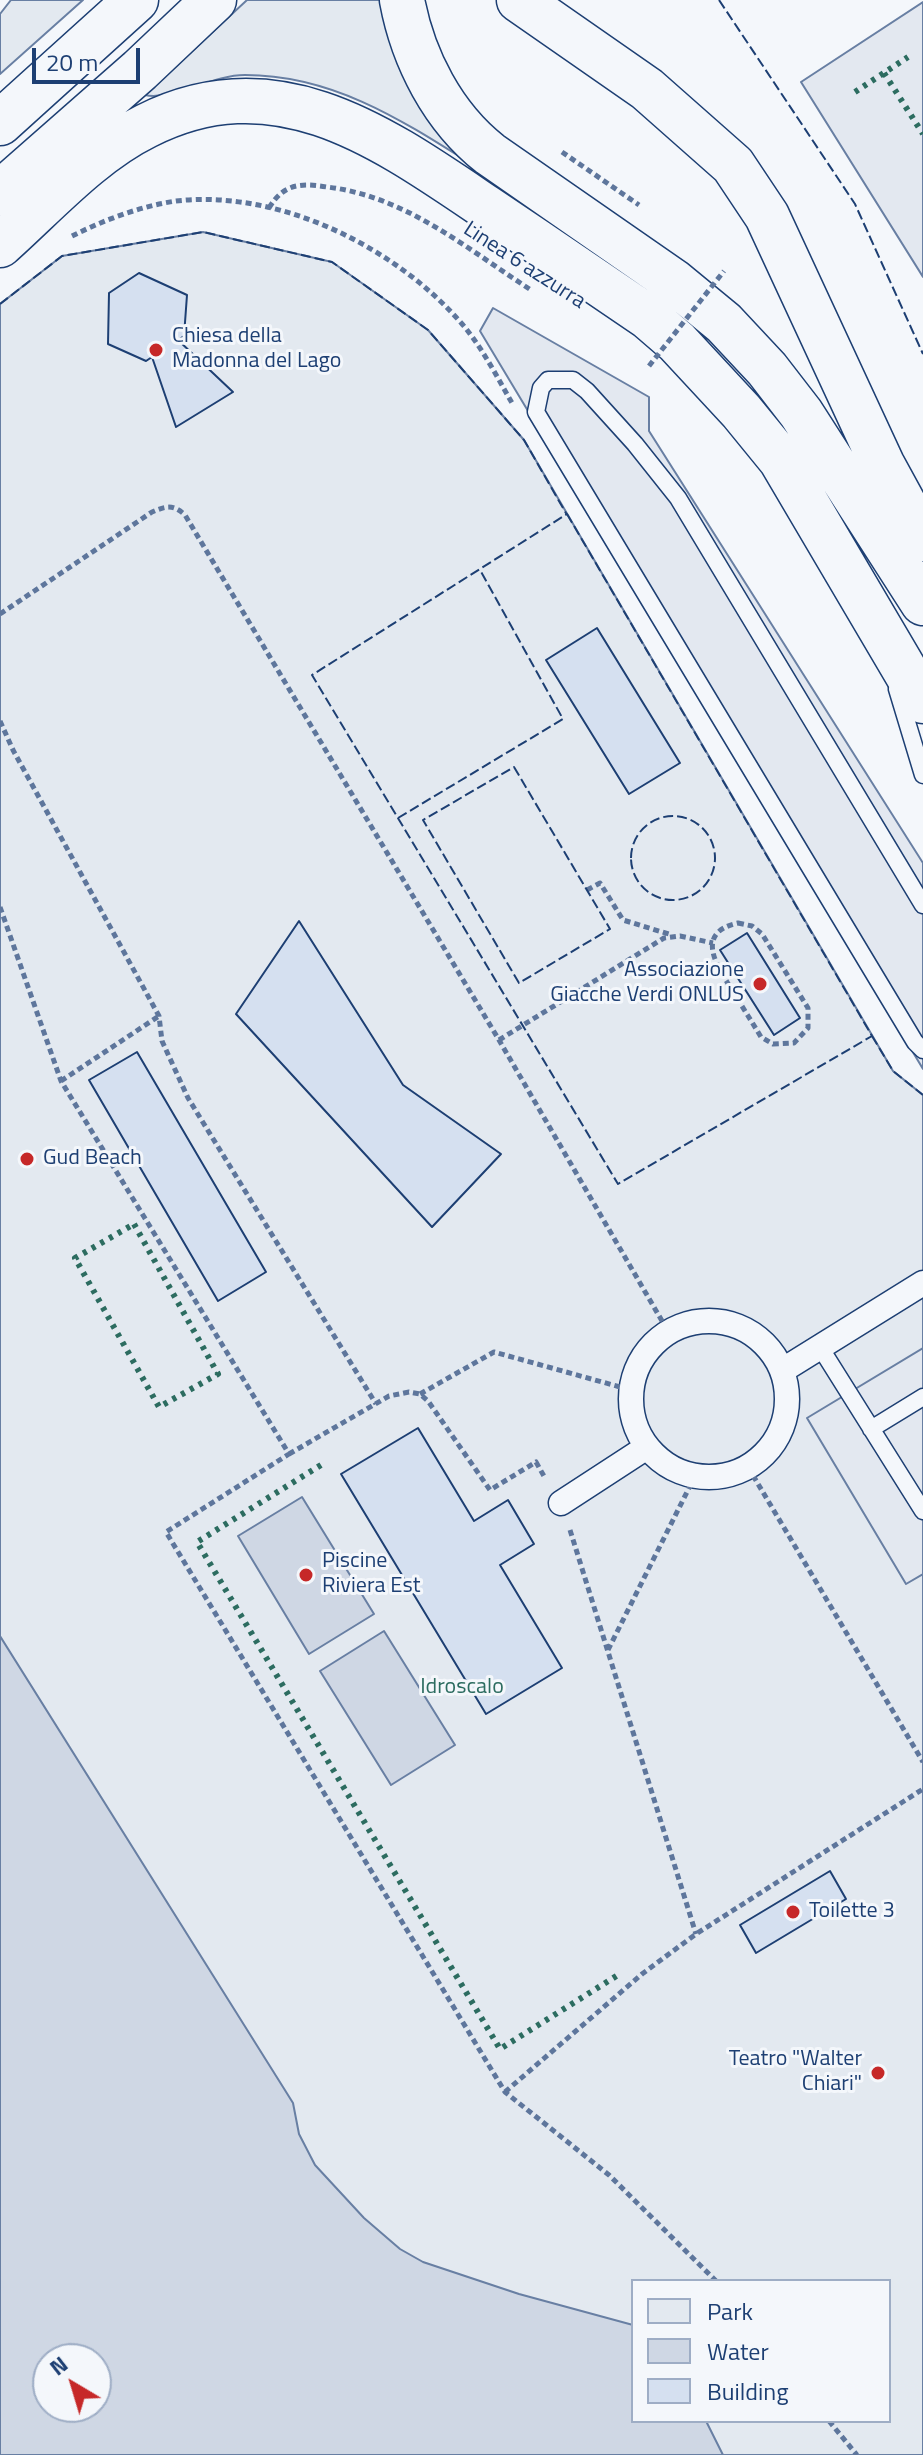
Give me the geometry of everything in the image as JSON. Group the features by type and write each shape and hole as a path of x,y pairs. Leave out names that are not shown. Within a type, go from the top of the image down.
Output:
{"highway":[{"path":"0,123 136,0"},
{"path":"0,193 140,70 214,0"},
{"path":"402,0 417,49 441,101 452,117 490,154 673,281 724,323 767,369 801,413 923,603"},
{"path":"519,0 647,89 733,165 767,216 882,464 923,539"},
{"path":"0,245 103,154 148,124 197,106 238,100 266,101 326,114 396,147 648,317 677,342 781,460 923,701"}],"street":[{"path":"783,1370 923,1283"},
{"path":"693,1322 721,1322 747,1330 768,1347 783,1370 787,1392 786,1414 779,1435 766,1454 748,1467 722,1476 695,1476 677,1471 661,1461 647,1447 634,1420 631,1390 637,1367 650,1348 669,1333 693,1322"},
{"path":"561,1503 647,1447"}],"lane":[{"path":"923,905 678,498 643,452 587,391 573,380 548,380 541,388 536,412 915,1042 923,1050"},
{"path":"879,626 923,775"},
{"path":"820,1347 923,1511"},
{"path":"871,1429 923,1397"}],"path":[{"name":"Linea 6 azzurra","path":"69,237 122,216 173,201 220,200 269,208 282,191 301,184 369,194 415,214 535,292"},
{"path":"637,358 649,366 724,271"},
{"path":"0,614 152,512 166,506 176,508 185,515 499,1040 669,1333"},
{"path":"0,721 159,1016 162,1041 188,1098 376,1404"},
{"path":"587,890 600,883 623,920 673,936 713,943"},
{"path":"0,907 61,1081 289,1454"},
{"path":"745,923 758,929 808,1008 810,1022 800,1039 780,1045 761,1037 712,957 713,943 719,931 731,924 745,923"},
{"path":"499,1040 664,938 673,936"},
{"path":"61,1081 159,1016"},
{"path":"631,1390 494,1352 420,1394 399,1393 376,1404 289,1454 166,1532 505,2092 609,2175 714,2279"},
{"path":"420,1394 490,1490 536,1462 561,1503 696,1934"},
{"path":"748,1467 923,1762"},
{"path":"607,1651 695,1476"},
{"path":"505,2092 642,1974 696,1934 923,1789"},
{"path":"831,2423 857,2455"}],"green space":[{"path":"11,0 83,0 0,74 0,14"},
{"path":"247,0 390,0 510,188 384,112 318,85 245,75 167,94 145,95"},
{"name":"Idroscalo","path":"203,232 332,262 428,330 524,440 893,1071 923,1095 923,2455 0,2455 0,304 62,256"}],"shaded area":[{"path":"923,2 923,277 801,82"},
{"path":"493,308 649,397 649,431 923,863 923,1069 480,331"},
{"path":"923,1348 923,1574 906,1584 807,1418"}],"water":[{"name":"Piscine Riviera Est","path":"302,1497 374,1614 309,1654 238,1536"},
{"name":"Piscine Riviera Est","path":"384,1631 455,1745 391,1785 320,1671"},
{"path":"0,1636 293,2103 299,2134 315,2165 364,2218 400,2249 423,2262 519,2294 631,2324 631,2423 707,2423 723,2455 0,2455"}],"building":[{"name":"Chiesa della Madonna del Lago","path":"139,273 187,295 184,336 178,340 233,392 176,427 152,357 146,361 108,344 109,293"},
{"path":"597,628 680,763 629,794 546,660"},
{"path":"299,921 403,1085 501,1154 432,1227 236,1014"},
{"name":"Associazione Giacche Verdi ONLUS","path":"747,933 800,1018 774,1035 720,950"},
{"path":"137,1052 266,1272 218,1301 89,1080"},
{"path":"418,1428 474,1521 508,1500 534,1544 500,1565 562,1668 486,1714 341,1474"},
{"name":"Toilette 3","path":"830,1871 846,1899 756,1953 740,1925"}],"hedge":[{"path":"855,92 908,57"},
{"path":"884,73 923,134"},
{"path":"134,1224 218,1374 159,1407 75,1258 134,1224"},
{"path":"321,1465 197,1542 500,2049 618,1975"}],"fence":[{"path":"719,0 855,204 923,354"},
{"path":"0,304 62,256 203,232 332,262 428,330 524,440 567,515"},
{"path":"567,514 872,1036 618,1184 312,675 567,514"},
{"path":"398,818 563,719 480,570"},
{"path":"514,767 610,929 519,983 423,820 514,767"},
{"path":"673,816 689,819 703,828 712,842 715,858 712,874 703,888 689,897 673,900 657,897 643,888 634,874 631,858 634,842 643,828 657,819 673,816"},
{"path":"872,1036 893,1071 923,1095"}],"place":[{"name":"Chiesa della Madonna del Lago","path":"156,350"},
{"name":"Associazione Giacche Verdi ONLUS","path":"760,984"},
{"name":"Gud Beach","path":"27,1159"},
{"name":"Piscine Riviera Est","path":"306,1575"},
{"name":"Toilette 3","path":"793,1912"},
{"name":"Teatro \"Walter Chiari\"","path":"878,2073"}]}
